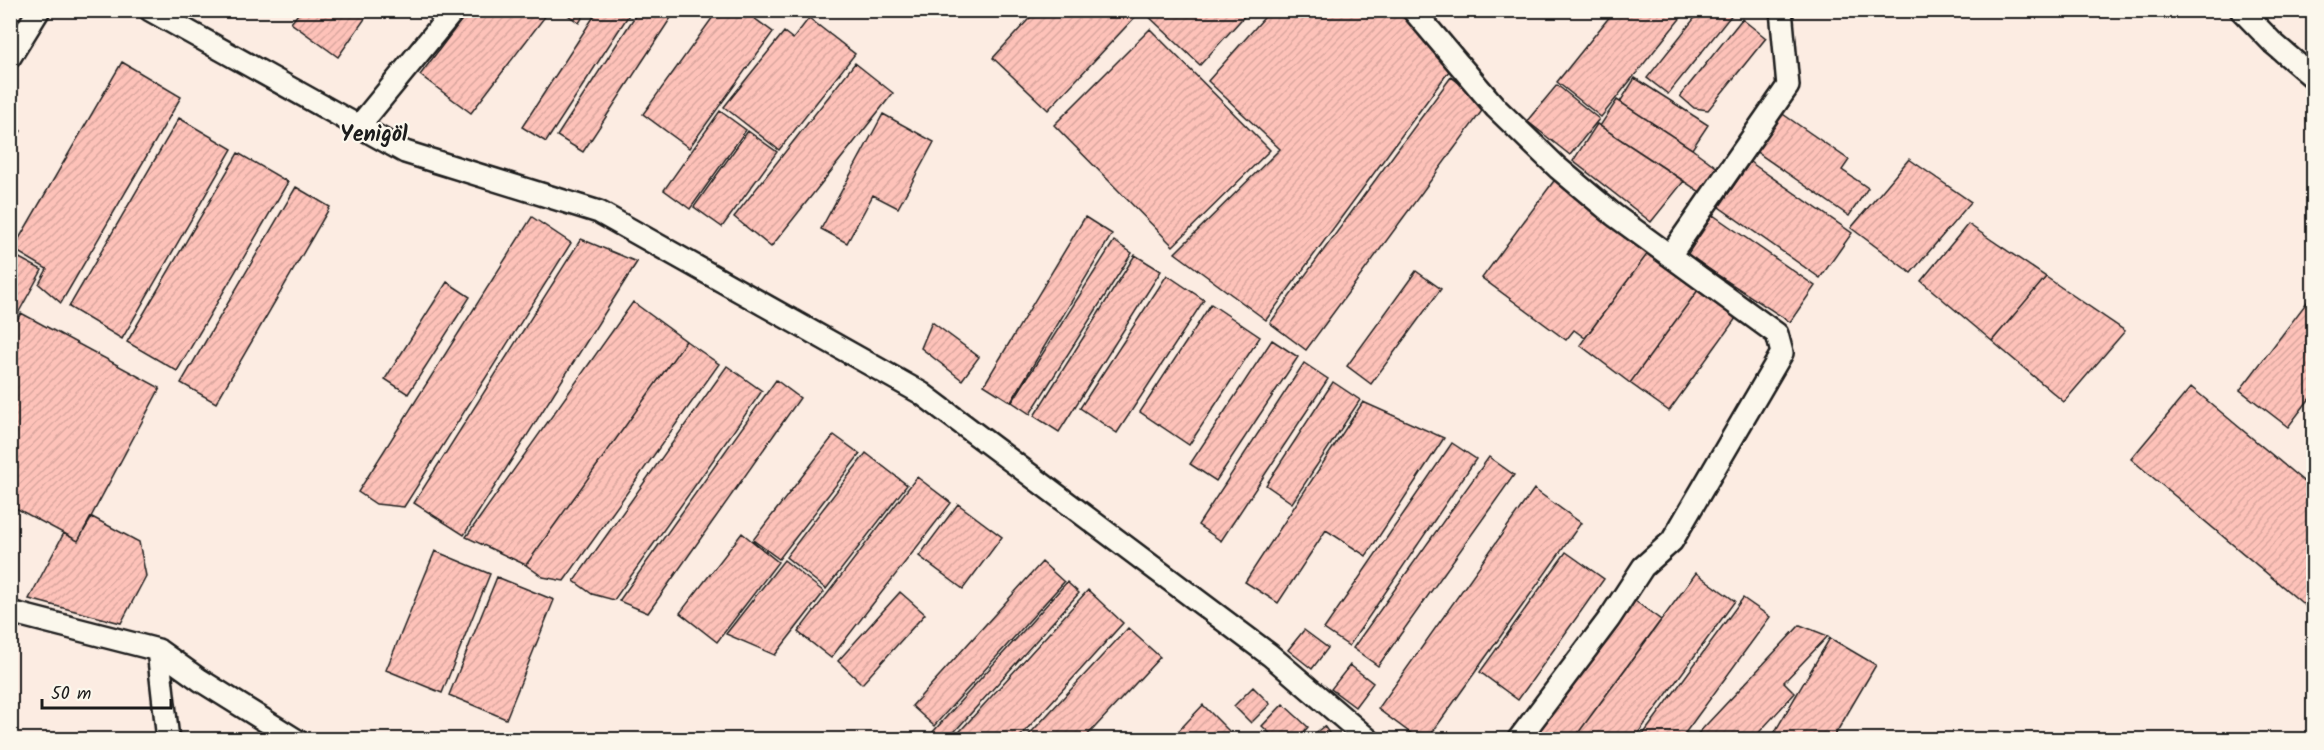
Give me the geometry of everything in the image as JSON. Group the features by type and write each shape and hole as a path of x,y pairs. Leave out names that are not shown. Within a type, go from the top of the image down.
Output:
{"street":[{"path":"10,57 39,10"},
{"path":"150,10 405,152 599,212 921,393 1270,655 1369,740"},
{"path":"359,126 454,10"},
{"path":"1413,10 1496,108 1558,168 1614,215 1671,254 1777,334 1782,353 1672,541 1642,567 1609,619 1518,740"},
{"path":"1671,254 1788,86 1781,10"},
{"path":"2241,10 2273,43 2313,78"},
{"path":"10,612 158,650 200,680 296,740"},
{"path":"158,650 168,740"}],"building":[{"path":"301,10 371,10 338,57 291,23"},
{"path":"469,10 550,10 471,113 420,75"},
{"path":"561,10 587,10 579,23"},
{"path":"598,10 632,10 546,142 522,127"},
{"path":"639,10 676,10 583,152 557,136"},
{"path":"718,10 743,10 773,32 689,148 643,114"},
{"path":"1037,10 1130,10 1136,16 1048,110 993,58"},
{"path":"1142,10 1250,10 1200,65"},
{"path":"1271,10 1401,10 1449,71 1266,320 1175,253 1280,149 1208,81"},
{"path":"1615,10 1687,10 1601,117 1557,82"},
{"path":"1701,10 1731,10 1734,12 1668,94 1647,78"},
{"path":"809,18 855,54 779,150 724,107 784,32 793,39"},
{"path":"1742,19 1766,38 1708,110 1694,108 1680,96"},
{"path":"1150,29 1270,150 1173,246 1054,125"},
{"path":"122,62 181,97 61,303 39,284 47,269 13,249"},
{"path":"855,63 893,93 771,247 734,217"},
{"path":"1451,77 1487,104 1306,350 1270,323"},
{"path":"1635,78 1708,125 1692,149 1620,102"},
{"path":"1557,85 1599,119 1570,155 1527,121"},
{"path":"1617,100 1719,169 1703,194 1600,126"},
{"path":"1777,110 1849,160 1842,170 1868,188 1849,216 1751,148"},
{"path":"720,111 746,130 690,209 664,190"},
{"path":"883,114 934,142 898,208 873,195 847,243 821,229"},
{"path":"179,118 232,149 122,339 69,307"},
{"path":"10,124 21,131 10,147"},
{"path":"1597,124 1684,181 1651,222 1573,161"},
{"path":"748,131 777,152 722,227 694,207"},
{"path":"238,153 288,182 177,371 127,342"},
{"path":"1909,159 1971,202 1911,273 1851,228"},
{"path":"1750,162 1852,233 1820,278 1719,207"},
{"path":"1556,178 1651,249 1585,338 1574,330 1566,340 1482,278"},
{"path":"296,187 330,207 216,403 181,383"},
{"path":"1713,215 1815,286 1790,322 1687,255"},
{"path":"532,217 571,243 404,507 376,504 358,492"},
{"path":"1085,217 1112,234 1011,402 984,385"},
{"path":"1968,224 2046,277 1992,341 1921,281"},
{"path":"581,239 637,262 464,535 414,503"},
{"path":"1114,241 1132,253 1030,414 1012,402"},
{"path":"1651,249 1701,286 1630,383 1580,345"},
{"path":"10,253 42,270 10,328"},
{"path":"1135,255 1161,271 1059,432 1034,416"},
{"path":"1416,271 1441,289 1371,384 1347,366"},
{"path":"1167,275 1204,300 1117,433 1080,408"},
{"path":"2046,277 2125,331 2064,402 1992,341"},
{"path":"447,282 470,297 408,394 385,379"},
{"path":"1701,286 1739,314 1669,411 1630,383"},
{"path":"2314,293 2314,393 2288,427 2240,390"},
{"path":"633,302 686,341 526,565 466,537"},
{"path":"1211,304 1260,337 1189,445 1140,412"},
{"path":"21,313 160,388 78,541 10,505 10,332"},
{"path":"932,322 979,357 962,380 921,348"},
{"path":"1272,340 1298,357 1216,481 1190,464"},
{"path":"686,341 719,364 564,581 543,577 526,565"},
{"path":"1304,363 1328,379 1221,541 1198,525"},
{"path":"727,366 762,391 614,600 592,594 574,581"},
{"path":"776,380 800,398 648,613 619,601"},
{"path":"1333,382 1360,400 1292,503 1266,485"},
{"path":"2191,387 2314,490 2314,613 2131,459"},
{"path":"1363,402 1444,438 1366,556 1326,530 1278,603 1245,582"},
{"path":"834,435 860,454 779,559 753,540"},
{"path":"1452,443 1476,459 1349,646 1324,629"},
{"path":"866,453 907,485 826,589 786,557"},
{"path":"1489,457 1514,475 1378,666 1353,648"},
{"path":"917,477 951,503 831,658 798,632"},
{"path":"1534,489 1581,523 1427,740 1420,740 1378,709"},
{"path":"958,504 1002,537 963,589 919,556"},
{"path":"92,517 139,542 146,576 121,623 29,599 64,533 78,541"},
{"path":"742,533 778,562 717,642 680,613"},
{"path":"435,551 490,574 442,693 386,670"},
{"path":"1566,552 1604,579 1518,700 1480,672"},
{"path":"784,560 824,592 775,655 726,634"},
{"path":"1042,562 1064,582 934,726 912,706"},
{"path":"1696,573 1735,601 1633,740 1573,740"},
{"path":"497,577 554,600 506,719 449,695"},
{"path":"1067,582 1079,593 947,740 939,740 932,733"},
{"path":"1088,590 1123,623 1017,740 952,740"},
{"path":"900,592 925,614 862,684 838,661"},
{"path":"1627,595 1661,620 1573,740 1521,740"},
{"path":"1743,598 1770,617 1680,740 1639,740"},
{"path":"1800,625 1828,636 1784,682 1795,693 1752,740 1692,740"},
{"path":"1128,628 1160,657 1083,740 1024,740"},
{"path":"1304,630 1328,648 1312,669 1288,650"},
{"path":"1830,638 1876,665 1832,740 1770,740"},
{"path":"1350,665 1373,683 1355,707 1331,689"},
{"path":"1253,687 1270,704 1251,723 1234,706"},
{"path":"1283,704 1308,727 1297,740 1277,740 1262,726"},
{"path":"1203,705 1234,736 1231,740 1170,740"},
{"path":"1324,726 1334,740 1307,740"}],"district":[{"name":"Yenigöl","path":"374,135"}]}
